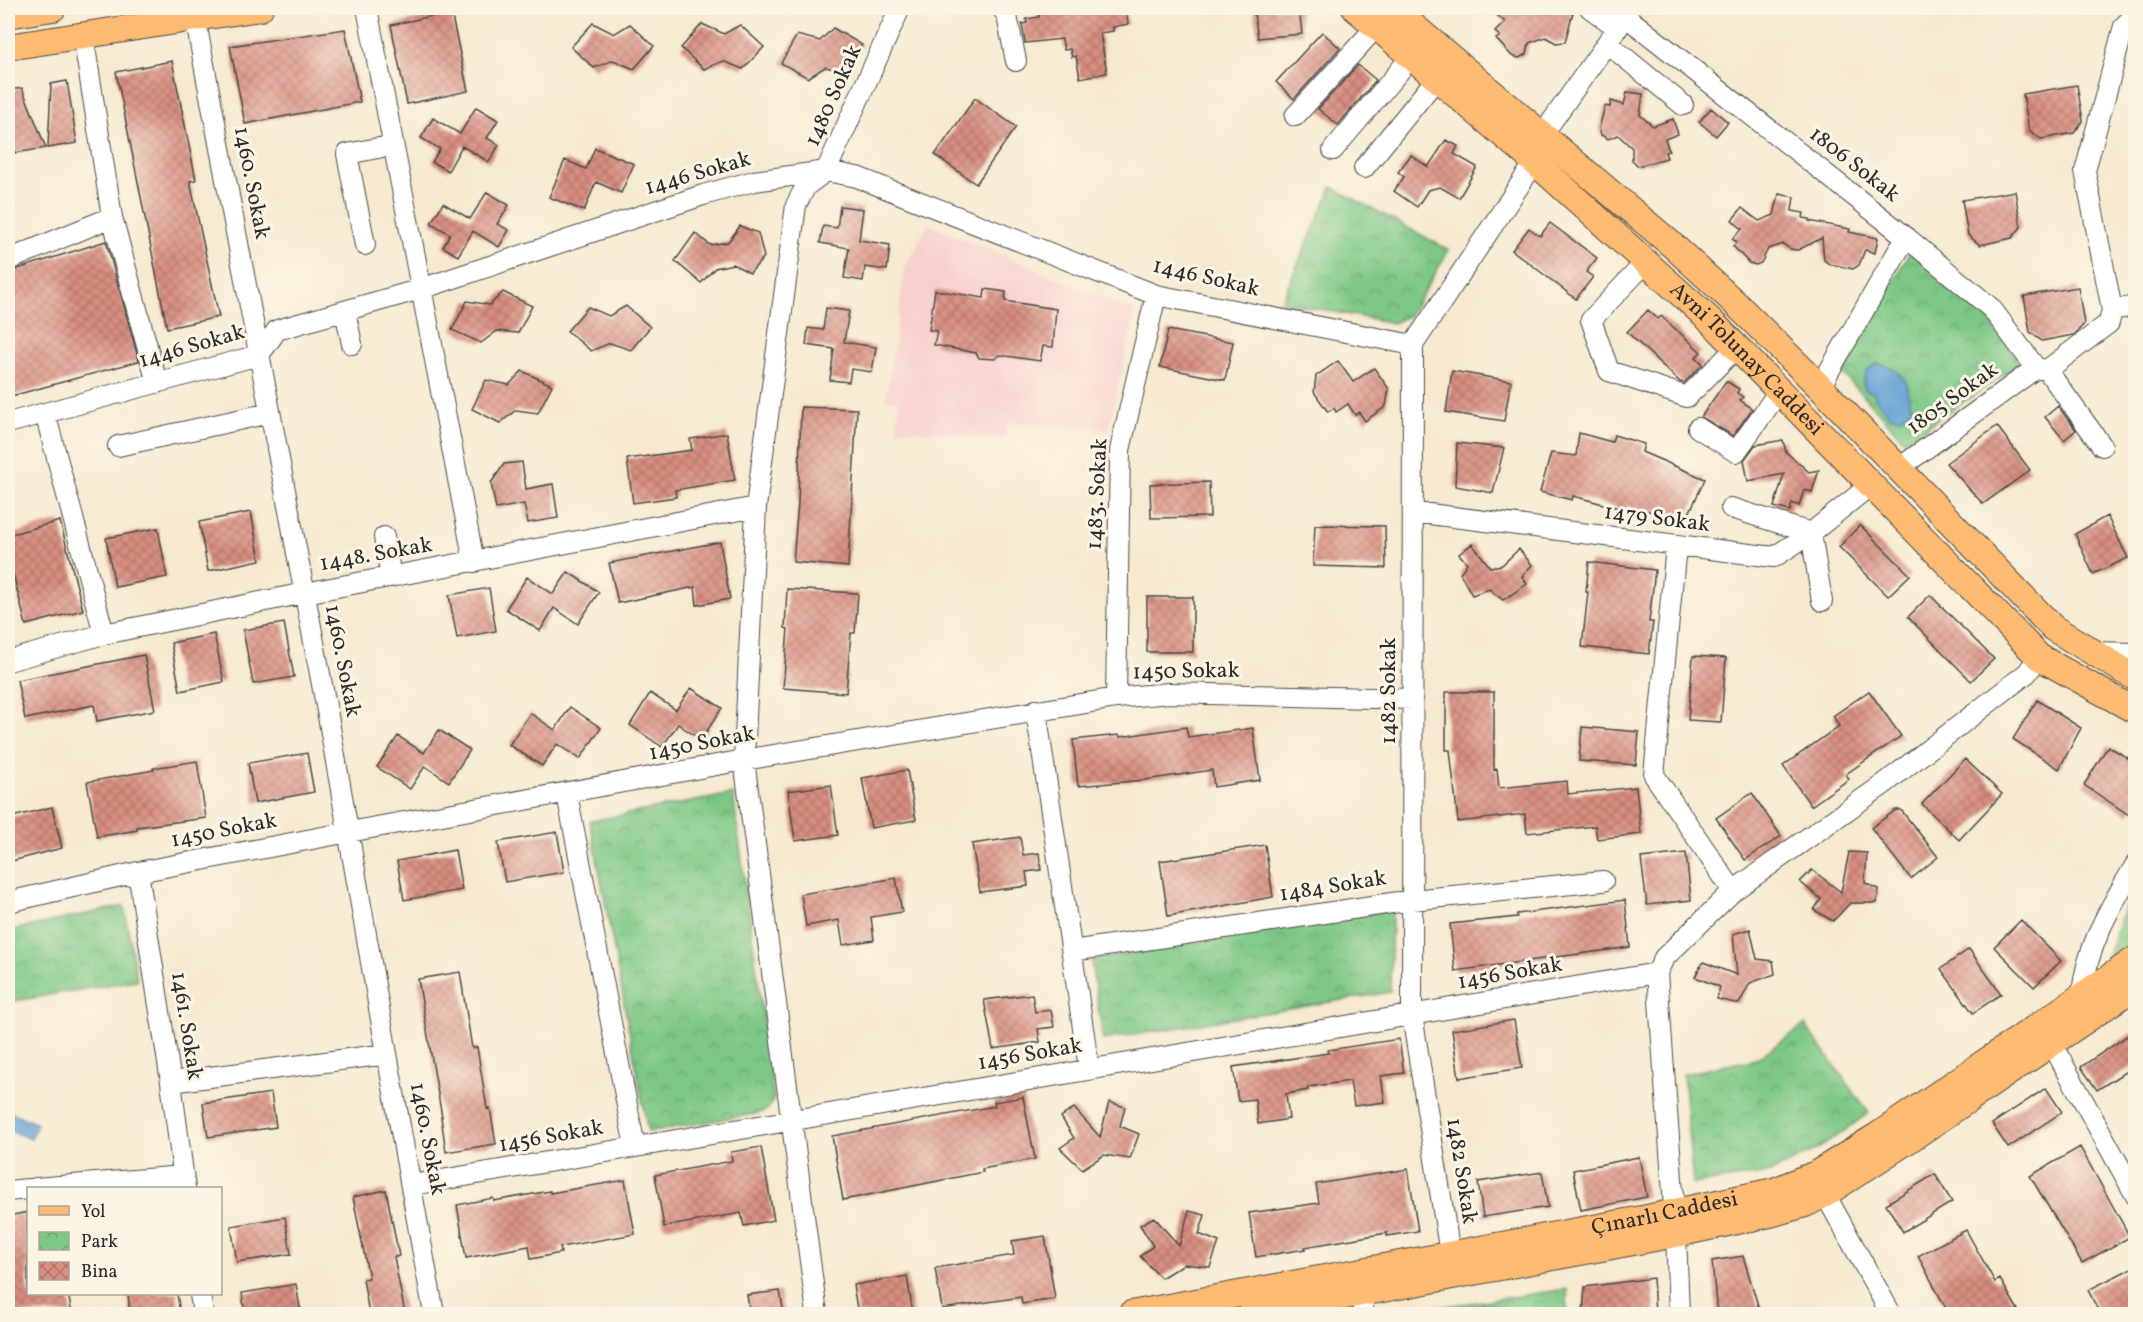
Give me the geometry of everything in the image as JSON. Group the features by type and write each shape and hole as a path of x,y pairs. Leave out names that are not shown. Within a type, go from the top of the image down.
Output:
{"main road":[{"path":"8,15 53,8"},
{"path":"8,47 260,8"},
{"name":"Avni Tolunay Caddesi","path":"1355,8 1385,17 1448,57 1543,134 1671,244 1733,301 1820,387 2054,628 2136,678"},
{"name":"Avni Tolunay Caddesi","path":"1385,17 1412,56 1535,162 1712,322 2039,657 2136,711"},
{"name":"Çınarlı Caddesi","path":"1250,1314 1363,1304 1675,1223 1774,1191 1816,1174 1887,1130 2136,959"},
{"name":"Çınarlı Caddesi","path":"1131,1314 1450,1254 1675,1223 1770,1214 1805,1204 1825,1194 2136,986"}],"street":[{"path":"367,8 474,562"},
{"name":"1480 Sokak","path":"826,171 900,8"},
{"path":"1002,8 1007,16 1016,61"},
{"path":"1590,8 1616,24 1683,105"},
{"name":"1460. Sokak","path":"195,17 305,593 434,1314"},
{"path":"1295,116 1385,17"},
{"path":"2136,18 2131,19 2124,26 2085,171 2112,310 2136,306"},
{"path":"1543,134 1616,24"},
{"name":"1806 Sokak","path":"1616,24 1906,237 1991,308 2102,446"},
{"path":"83,35 112,217 157,383"},
{"path":"1333,150 1412,56"},
{"path":"1364,168 1437,78"},
{"path":"365,245 347,154 393,145"},
{"path":"1413,345 1535,162"},
{"path":"818,1314 744,760 756,507 796,205 806,186 826,171"},
{"name":"1446 Sokak","path":"8,423 259,355 277,330 421,289 703,195 754,181 826,171 857,177 1156,295 1413,345"},
{"path":"8,260 112,217"},
{"path":"1820,387 1906,237"},
{"path":"1646,262 1591,321 1609,371 1687,397 1737,347"},
{"name":"1483. Sokak","path":"1116,698 1120,450 1156,295"},
{"name":"1805 Sokak","path":"1899,469 2109,323 2112,310"},
{"path":"345,311 352,344"},
{"name":"1482 Sokak","path":"1413,345 1412,1014 1450,1254"},
{"path":"1698,428 1736,452 1779,391"},
{"path":"45,413 104,634"},
{"path":"118,446 270,413"},
{"name":"1479 Sokak","path":"1413,512 1774,557 1811,532 1872,484"},
{"name":"1448. Sokak","path":"8,661 104,634 305,593 756,507"},
{"path":"1731,508 1811,532 1822,601"},
{"path":"384,537 392,577"},
{"path":"1676,546 1654,775 1734,891"},
{"path":"2089,651 2136,653"},
{"path":"1679,1314 1675,1223 1657,973 1664,958 1734,891 1884,784 2026,673 2039,657"},
{"name":"1450 Sokak","path":"8,902 138,872 349,832 744,760 1116,698 1169,693 1413,699"},
{"path":"1036,710 1089,1070"},
{"path":"567,794 635,1147"},
{"path":"2082,995 2092,945 2136,864"},
{"name":"1461. Sokak","path":"138,872 171,1082 184,1182"},
{"name":"1484 Sokak","path":"1072,951 1412,900 1603,881"},
{"name":"1456 Sokak","path":"412,1185 1657,973"},
{"path":"2052,1044 2136,1196"},
{"path":"171,1082 387,1054"},
{"path":"60,1187 184,1182"},
{"path":"8,1191 27,1189"},
{"path":"1825,1194 1891,1314"},
{"path":"200,1295 203,1314"}],"shaded area":[{"path":"928,224 1135,311 1108,430 1008,422 1005,439 897,429 899,401 886,399 905,268"}],"green space":[{"path":"1332,187 1449,250 1408,316 1393,323 1281,302"},
{"path":"1912,248 1982,312 2020,362 1905,441 1843,374"},
{"path":"733,794 774,1099 768,1109 760,1113 648,1132 590,821"},
{"path":"2135,887 2135,938 2107,959 2125,907"},
{"path":"124,906 137,980 8,1002 8,931"},
{"path":"1392,910 1390,992 1103,1040 1091,960"},
{"path":"1805,1025 1869,1113 1821,1147 1770,1173 1693,1184 1683,1074 1756,1059"},
{"path":"1567,1289 1567,1314 1392,1314"}],"water":[{"path":"1876,364 1896,371 1906,383 1912,406 1911,410 1900,418 1889,416 1875,398 1874,393 1866,390 1863,383 1867,371"},
{"path":"8,1111 37,1124 31,1139 8,1130"}],"building":[{"path":"1045,8 1121,8 1126,10 1128,24 1113,27 1113,31 1100,33 1107,73 1080,78 1076,56 1072,57 1070,49 1064,50 1062,39 1025,43 1022,24 1027,23 1026,19 1039,17 1038,12 1045,11"},
{"path":"1253,8 1299,8 1302,34 1258,38"},
{"path":"1489,8 1513,8 1522,14 1539,8 1567,8 1566,11 1573,12 1565,42 1556,43 1546,37 1529,43 1527,54 1519,58 1512,56 1496,39 1500,36 1495,32 1505,22"},
{"path":"451,12 468,91 407,104 391,25"},
{"path":"593,23 614,34 630,24 654,46 634,69 613,60 594,68 571,47"},
{"path":"702,24 724,34 740,25 764,47 743,69 723,61 704,69 681,48"},
{"path":"833,28 862,45 846,71 825,67 808,78 781,63 797,35 820,41"},
{"path":"345,29 360,102 245,124 230,46"},
{"path":"1322,32 1340,48 1294,99 1276,82"},
{"path":"172,61 196,180 190,181 219,317 167,328 116,72"},
{"path":"1358,65 1376,80 1338,125 1318,109"},
{"path":"67,81 77,143 48,148 51,84"},
{"path":"2077,85 2083,121 2074,133 2041,139 2029,130 2023,94"},
{"path":"22,88 46,148 15,153 8,118 8,90"},
{"path":"1627,92 1643,94 1640,115 1653,126 1673,119 1678,134 1665,139 1669,151 1665,152 1667,158 1638,166 1632,160 1632,148 1618,135 1608,139 1601,135 1599,128 1605,106 1610,107 1611,101 1624,105"},
{"path":"975,98 1016,127 976,184 935,155"},
{"path":"476,107 498,120 487,138 499,145 489,162 462,146 448,171 432,162 440,149 421,138 433,118 460,134"},
{"path":"1711,108 1728,122 1716,136 1699,122"},
{"path":"1446,140 1458,146 1454,154 1477,167 1459,198 1440,187 1428,190 1417,207 1394,191 1404,177 1398,172 1411,155 1428,167"},
{"path":"595,148 634,164 621,193 596,182 584,211 549,197 565,160 586,169"},
{"path":"2015,191 2021,227 2012,238 1980,245 1968,235 1962,200"},
{"path":"487,192 509,205 497,224 509,230 499,247 473,231 458,256 443,247 450,234 431,223 443,203 470,219"},
{"path":"1779,194 1794,197 1792,211 1804,213 1803,218 1810,219 1809,221 1850,229 1849,232 1878,238 1875,253 1865,250 1859,265 1853,269 1829,264 1824,260 1822,238 1798,250 1790,249 1783,244 1768,249 1761,263 1756,265 1749,263 1733,246 1737,242 1732,239 1742,229 1732,220 1742,208 1759,221 1774,215"},
{"path":"840,206 863,209 859,240 890,245 887,270 865,267 863,281 844,278 849,248 820,243 823,226 837,228"},
{"path":"1550,223 1597,258 1586,272 1593,277 1576,299 1512,250 1529,228 1540,236"},
{"path":"740,226 758,233 764,257 750,273 733,264 715,268 701,283 675,261 695,233 710,245 728,242"},
{"path":"106,241 139,361 8,397 8,272"},
{"path":"2078,287 2084,324 2076,333 2042,341 2030,332 2024,296"},
{"path":"985,289 1006,292 1005,301 1056,309 1053,347 1043,346 1040,361 999,355 995,359 979,358 976,353 934,345 937,331 929,330 935,290 984,298"},
{"path":"503,292 532,306 518,333 497,331 481,343 452,330 467,301 490,305"},
{"path":"626,306 650,327 631,350 610,343 591,351 567,331 588,307 609,316"},
{"path":"826,308 849,311 844,342 876,347 872,372 851,369 849,382 830,380 834,349 806,345 808,328 823,330"},
{"path":"1648,310 1658,319 1661,316 1701,352 1696,357 1703,364 1684,383 1680,382 1627,332"},
{"path":"1168,330 1233,342 1225,380 1160,367"},
{"path":"1338,361 1353,382 1374,368 1389,389 1386,406 1365,421 1359,412 1355,415 1348,404 1336,412 1334,408 1328,412 1314,392 1316,376"},
{"path":"522,371 552,385 538,413 516,410 500,423 472,409 486,380 509,385"},
{"path":"1452,371 1511,381 1504,421 1446,412"},
{"path":"1726,381 1739,389 1737,393 1743,397 1740,400 1752,409 1733,436 1701,417"},
{"path":"2058,406 2076,430 2064,440 2045,417"},
{"path":"801,407 857,409 848,567 793,562 798,503"},
{"path":"1997,426 2030,470 1983,504 1946,463"},
{"path":"727,433 735,480 675,490 676,497 633,503 627,459 692,450 690,439"},
{"path":"1579,433 1612,442 1614,435 1644,444 1642,452 1705,479 1686,520 1627,506 1626,510 1573,496 1572,500 1540,492 1551,453 1576,456"},
{"path":"1783,440 1786,452 1809,472 1819,470 1812,492 1804,490 1799,506 1792,503 1790,511 1774,507 1784,474 1748,481 1744,460 1755,445"},
{"path":"1457,443 1504,448 1493,493 1455,486"},
{"path":"522,462 526,489 553,484 558,518 528,523 524,504 496,509 491,483 504,464"},
{"path":"1209,482 1210,517 1151,518 1150,484"},
{"path":"251,512 260,560 208,571 199,522"},
{"path":"2107,516 2128,558 2093,574 2075,534"},
{"path":"60,521 83,610 26,625 12,570 8,571 8,535"},
{"path":"1315,525 1385,526 1386,568 1313,566"},
{"path":"1860,525 1910,575 1888,596 1839,547"},
{"path":"158,528 167,577 115,587 106,538"},
{"path":"720,542 730,599 697,605 695,587 618,603 609,563"},
{"path":"1472,544 1490,567 1502,565 1519,549 1532,565 1522,576 1527,584 1503,600 1489,589 1472,595 1460,573 1467,563 1459,554"},
{"path":"1589,562 1655,570 1649,622 1653,622 1649,654 1582,647"},
{"path":"568,572 599,592 578,624 554,608 540,631 506,609 527,577 553,594"},
{"path":"489,588 496,631 457,638 449,595"},
{"path":"787,589 858,593 855,633 851,633 846,693 783,688 788,629 785,628"},
{"path":"1930,595 1994,659 1971,681 1908,617"},
{"path":"1147,597 1193,597 1193,652 1147,652"},
{"path":"284,623 294,677 253,684 243,630"},
{"path":"214,634 224,682 180,691 171,643"},
{"path":"144,655 155,710 97,721 94,705 25,719 17,680"},
{"path":"1693,656 1726,658 1721,722 1688,720"},
{"path":"691,688 722,708 701,740 678,724 662,747 630,725 650,693 676,710"},
{"path":"1869,691 1901,736 1846,774 1849,779 1811,806 1783,766 1839,726 1833,716"},
{"path":"1446,692 1494,692 1494,770 1497,769 1499,788 1567,781 1568,794 1636,787 1641,834 1597,839 1595,826 1527,833 1525,814 1458,822 1450,750 1446,750"},
{"path":"2037,700 2081,728 2059,769 2013,739"},
{"path":"570,707 601,728 580,759 557,744 542,766 509,745 530,713 555,730"},
{"path":"1186,727 1188,737 1253,728 1260,780 1214,787 1212,770 1145,780 1078,786 1073,740 1119,735 1120,737"},
{"path":"1582,727 1639,732 1636,765 1579,761"},
{"path":"439,730 470,750 449,782 425,766 410,789 377,767 398,736 424,753"},
{"path":"2108,746 2136,763 2136,803 2129,815 2084,785"},
{"path":"307,753 314,792 255,803 248,763"},
{"path":"1965,759 2002,794 1959,840 1922,804"},
{"path":"197,761 206,818 137,827 137,830 97,837 87,782"},
{"path":"907,770 916,820 871,828 862,778"},
{"path":"831,785 838,835 795,841 788,791"},
{"path":"1752,793 1781,836 1745,860 1716,818"},
{"path":"52,807 62,848 8,862 8,818"},
{"path":"1896,810 1901,810 1938,857 1911,879 1871,828"},
{"path":"557,832 564,872 505,882 498,842"},
{"path":"1020,837 1023,855 1039,853 1041,870 1026,872 1028,886 980,892 972,844"},
{"path":"1265,845 1273,897 1168,916 1160,861"},
{"path":"455,850 462,890 404,900 397,861"},
{"path":"1849,852 1867,853 1865,883 1879,889 1877,903 1850,903 1833,921 1814,910 1821,899 1800,882 1812,870 1841,892"},
{"path":"1686,853 1691,900 1647,905 1641,858"},
{"path":"896,878 902,912 871,917 874,940 843,945 839,920 806,926 801,894"},
{"path":"1625,900 1630,947 1455,971 1450,924 1517,917 1517,914"},
{"path":"2021,920 2061,961 2034,987 1994,947"},
{"path":"1750,929 1757,959 1773,961 1775,974 1750,983 1739,1004 1717,999 1720,987 1695,977 1703,962 1737,975 1733,934"},
{"path":"1969,949 2001,994 1973,1013 1941,969"},
{"path":"460,972 472,1048 477,1047 487,1109 490,1108 496,1144 446,1152 418,979"},
{"path":"1032,994 1035,1012 1051,1010 1054,1027 1038,1029 1040,1042 993,1049 984,1000"},
{"path":"1514,1020 1522,1068 1459,1078 1452,1030"},
{"path":"2136,1030 2136,1065 2097,1090 2081,1067"},
{"path":"1399,1039 1404,1073 1381,1076 1385,1102 1354,1106 1350,1081 1308,1087 1308,1090 1286,1094 1289,1119 1258,1124 1255,1099 1238,1101 1233,1067 1329,1053 1328,1050"},
{"path":"2046,1088 2062,1112 2008,1148 1992,1124"},
{"path":"271,1093 276,1127 208,1137 203,1103"},
{"path":"1023,1097 1035,1159 982,1169 983,1172 843,1200 832,1136 995,1106 994,1102"},
{"path":"1109,1102 1125,1107 1120,1126 1139,1134 1130,1159 1104,1155 1082,1169 1060,1148 1074,1138 1061,1117 1074,1108 1100,1137"},
{"path":"761,1147 774,1220 744,1226 741,1213 664,1227 655,1175 732,1161 731,1152"},
{"path":"2080,1147 2130,1237 2082,1263 2030,1176"},
{"path":"1639,1157 1647,1197 1581,1210 1573,1170"},
{"path":"1408,1169 1418,1231 1387,1236 1387,1233 1256,1257 1249,1213 1319,1203 1316,1184"},
{"path":"1542,1172 1548,1207 1483,1217 1478,1182"},
{"path":"1935,1174 1952,1202 1903,1232 1886,1204"},
{"path":"625,1180 635,1234 560,1247 561,1253 531,1259 529,1246 466,1258 457,1205 493,1198 494,1201 550,1191 550,1193"},
{"path":"386,1190 399,1256 394,1257 405,1314 369,1314 363,1279 369,1278 353,1197"},
{"path":"1189,1211 1205,1215 1199,1234 1219,1242 1210,1267 1184,1264 1161,1278 1140,1256 1153,1246 1140,1225 1154,1217 1179,1246"},
{"path":"27,1212 27,1295 68,1295 72,1314 8,1314 8,1216"},
{"path":"285,1217 291,1254 237,1262 231,1226"},
{"path":"1966,1230 1995,1282 2000,1279 2018,1310 2009,1314 1949,1314 1918,1256"},
{"path":"1045,1236 1055,1299 1022,1304 1021,1297 942,1309 935,1268 1014,1255 1012,1241"},
{"path":"1743,1256 1760,1312 1717,1314 1712,1261"},
{"path":"2136,1266 2136,1306 2119,1314 2100,1314 2088,1290"},
{"path":"907,1276 913,1314 858,1314 853,1285"},
{"path":"1653,1278 1655,1314 1583,1314 1585,1287"},
{"path":"296,1284 301,1314 245,1314 242,1293"},
{"path":"780,1291 784,1314 750,1314 747,1295"},
{"path":"128,1295 177,1295 180,1314 130,1314"}]}
